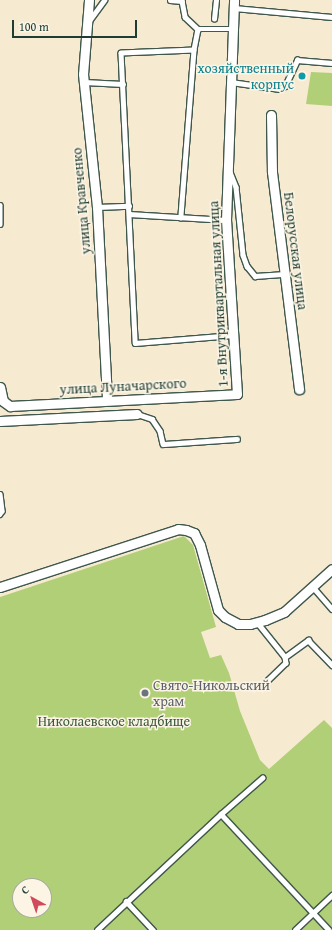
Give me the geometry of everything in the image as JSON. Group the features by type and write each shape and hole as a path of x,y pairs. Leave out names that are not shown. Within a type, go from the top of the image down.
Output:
{"street":[{"name":"улица Кравченко","path":"89,0 84,82 97,207 107,400"},
{"name":"1-я Внутриквартальная улица","path":"234,4 226,220 237,394"},
{"name":"Белорусская улица","path":"271,115 272,172 299,389"},
{"name":"улица Луначарского","path":"0,386 3,401 10,406 237,394"},
{"name":"улица Луначарского","path":"0,421 137,414"},
{"path":"0,587 178,529 186,530 194,533 200,545 218,610 225,617 238,624 256,622 284,612 332,569"}],"lane":[{"path":"87,23 104,0"},
{"path":"170,0 182,1 185,17 198,29 233,29"},
{"path":"214,19 216,0"},
{"path":"234,4 332,17"},
{"path":"181,217 194,50 198,29"},
{"path":"194,50 121,54 135,343 234,335"},
{"path":"231,82 280,89 285,86 297,60 332,63"},
{"path":"84,82 123,84"},
{"path":"228,167 236,187 244,255 247,266 255,276 285,274"},
{"path":"0,206 0,224"},
{"path":"97,207 129,206"},
{"path":"129,214 226,220"},
{"path":"137,414 152,419 160,431 163,444 237,439"},
{"path":"0,494 2,511 0,514"},
{"path":"312,587 332,608"},
{"path":"256,622 286,657 286,663 266,682"},
{"path":"286,657 308,640 332,665"},
{"path":"96,930 262,778"},
{"path":"221,814 329,930"},
{"path":"295,930 332,896"},
{"path":"126,901 153,930"}],"green space":[{"path":"311,72 332,73 332,106 306,104"},
{"name":"Николаевское кладбище","path":"184,536 193,545 216,627 201,632 210,658 221,655 229,673 240,711 260,760 269,769 324,720 332,728 332,930 0,930 0,597"}],"place":[{"name":"хозяйственный корпус","path":"302,76"},
{"name":"Свято-Никольский храм","path":"145,693"}]}
